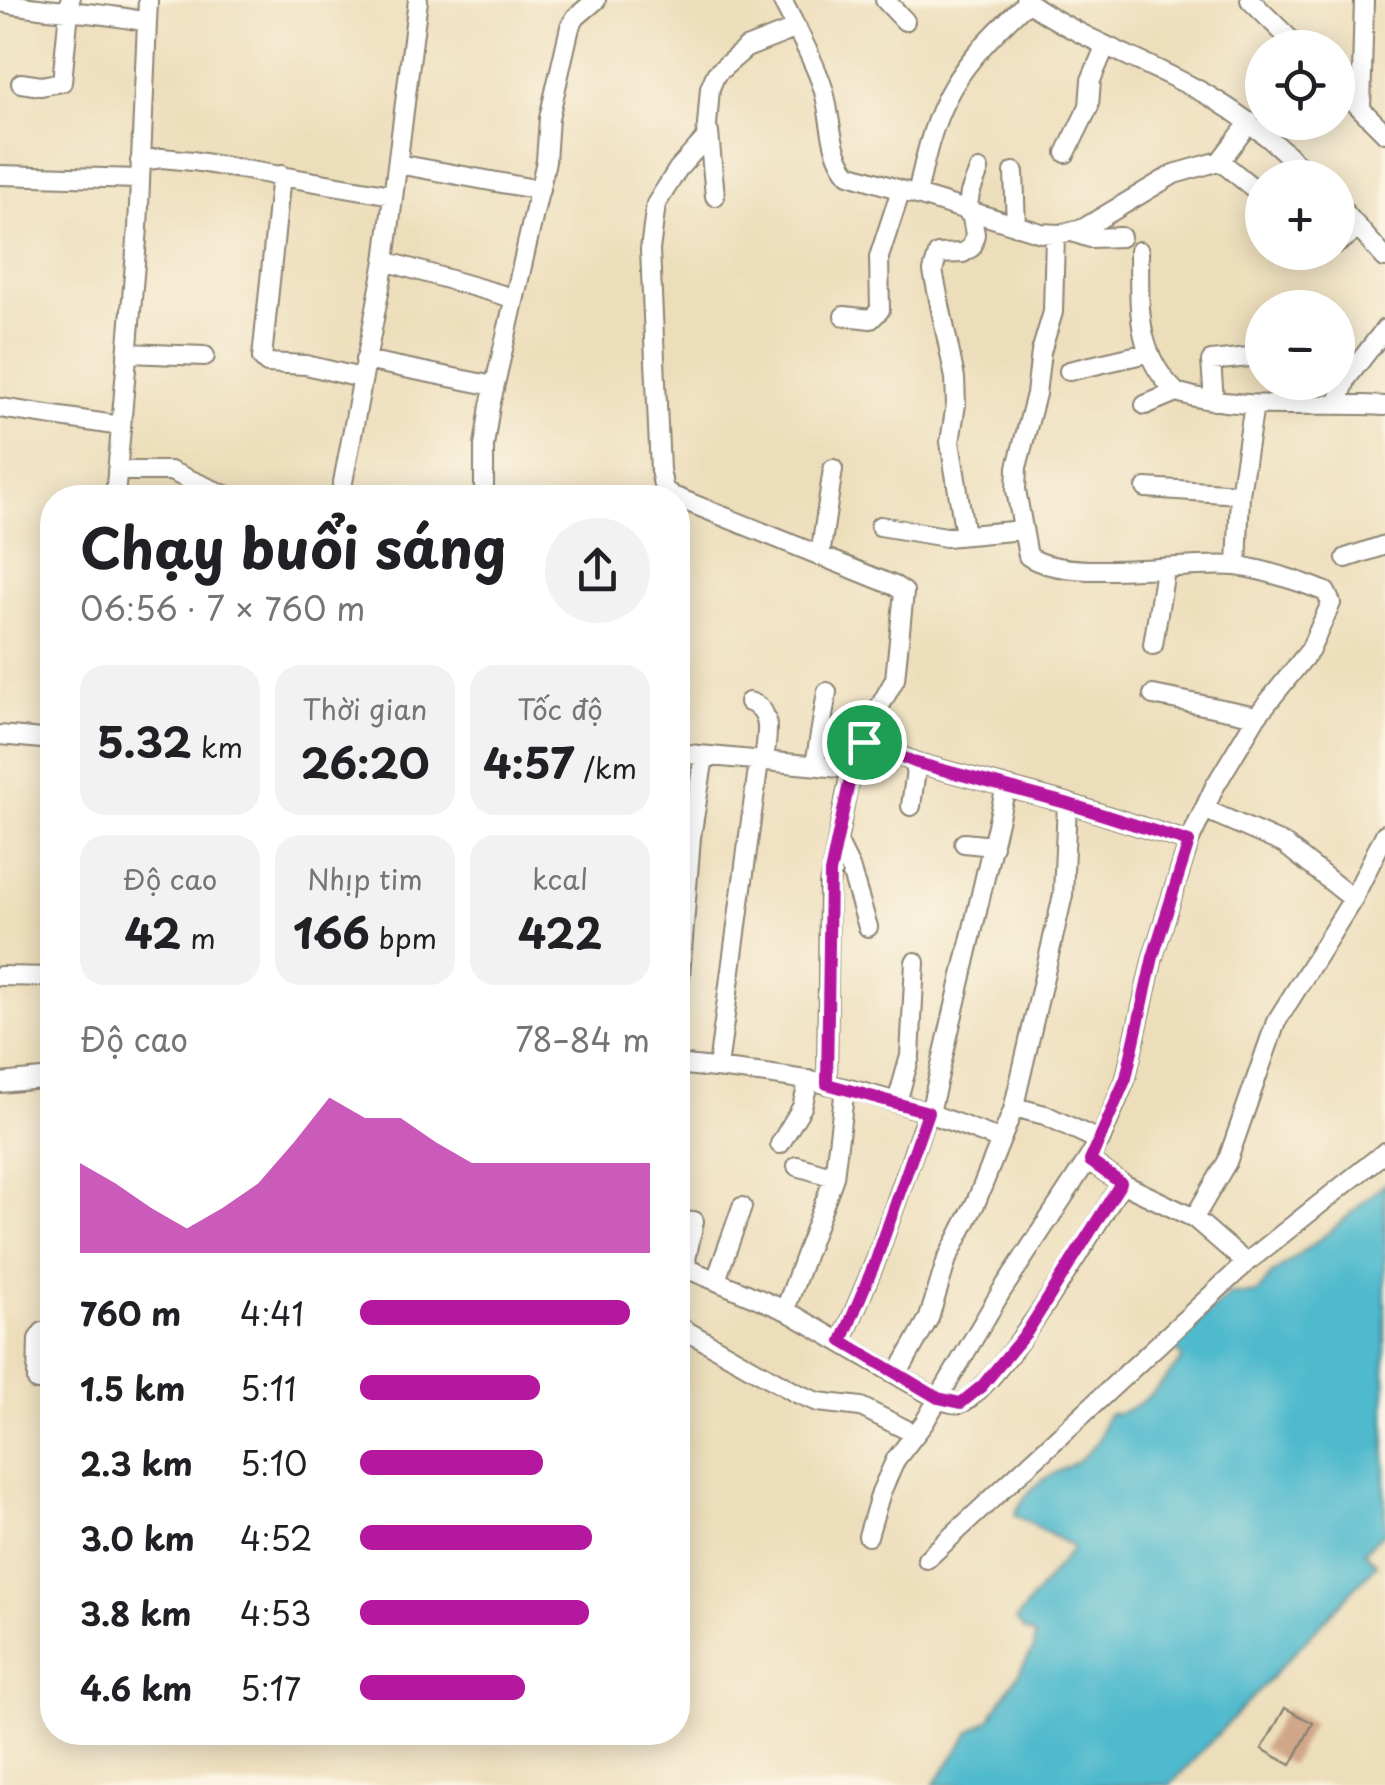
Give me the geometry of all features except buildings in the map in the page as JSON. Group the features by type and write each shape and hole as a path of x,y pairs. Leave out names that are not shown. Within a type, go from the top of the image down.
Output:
{"street":[{"path":"115,485 140,170 148,0"},
{"path":"342,485 385,261 418,0"},
{"path":"484,485 484,446 494,386 546,161 548,118 570,28 576,16 596,0"},
{"path":"782,0 822,86 840,163 855,178 1016,226 1090,238 1120,237"},
{"path":"885,0 905,21"},
{"path":"1361,109 1364,0"},
{"path":"844,316 865,319 878,314 880,256 928,138 958,76 1026,1 1104,48 1205,94 1245,119"},
{"path":"1253,1 1281,30"},
{"path":"0,2 69,6 146,22"},
{"path":"21,83 41,86 62,82 69,6"},
{"path":"715,196 709,132 710,96 716,74 746,48 796,28"},
{"path":"1066,153 1090,106 1091,80 1104,48"},
{"path":"1355,103 1385,134"},
{"path":"1063,233 1091,225 1174,174 1220,161 1245,128"},
{"path":"662,485 650,241 656,204 668,182 709,132"},
{"path":"1272,140 1294,160"},
{"path":"0,175 140,170 162,158 392,194"},
{"path":"1220,161 1245,181"},
{"path":"398,164 540,190"},
{"path":"965,536 950,442 956,404 955,378 933,271 938,254 963,253 972,246 975,234 969,212 970,192 979,170"},
{"path":"1014,172 1016,226"},
{"path":"282,176 262,358 267,363 363,369 494,386"},
{"path":"1355,224 1385,258"},
{"path":"1355,231 1359,228"},
{"path":"868,1536 888,1473 1100,1141 1126,1078 1153,957 1189,842 1257,716 1310,650 1331,603 1326,592 1237,566 1102,569 1044,564 1028,556 1016,490 1017,467 1053,312 1063,233"},
{"path":"1139,251 1142,338 1148,355 1176,392"},
{"path":"385,261 513,298"},
{"path":"1338,402 1346,378 1385,329"},
{"path":"127,353 205,356"},
{"path":"1118,366 1148,355"},
{"path":"1069,371 1148,355"},
{"path":"1214,401 1211,361 1245,357"},
{"path":"1145,405 1176,392 1254,405 1338,402 1385,406"},
{"path":"1237,566 1240,494 1254,405"},
{"path":"0,408 121,426"},
{"path":"820,556 834,469"},
{"path":"117,471 170,471 202,485"},
{"path":"1146,488 1240,494"},
{"path":"690,503 896,586 906,595 895,679 852,769 829,885 827,1084 834,1177 785,1310"},
{"path":"880,526 965,536 1023,530"},
{"path":"1346,558 1385,545"},
{"path":"1153,645 1165,570"},
{"path":"815,766 827,692"},
{"path":"1153,695 1257,716"},
{"path":"718,1067 768,720 759,706 750,702"},
{"path":"0,735 40,739"},
{"path":"864,742 917,763 1066,803 1189,842"},
{"path":"690,754 852,769"},
{"path":"690,850 704,756"},
{"path":"911,806 917,763"},
{"path":"842,1341 876,1260 929,1112 1006,787"},
{"path":"898,1373 929,1318 948,1259 1014,1107 1063,895 1066,803"},
{"path":"1204,809 1284,844 1353,899"},
{"path":"1194,1218 1227,1162 1276,1022 1353,899 1385,834"},
{"path":"838,843 850,867 868,927"},
{"path":"964,843 993,846"},
{"path":"897,1102 910,1056 915,962"},
{"path":"0,976 40,977"},
{"path":"690,1065 827,1084 929,1112 1001,1140"},
{"path":"0,1084 40,1079"},
{"path":"780,1144 802,1107 827,1084"},
{"path":"1014,1107 1045,1115 1100,1141"},
{"path":"927,1558 1246,1263 1385,1152"},
{"path":"1090,1161 1121,1183 1194,1218 1246,1263"},
{"path":"797,1166 834,1177"},
{"path":"690,1268 785,1310 938,1398 956,1404 966,1400 1027,1332 1121,1183"},
{"path":"716,1280 742,1206"},
{"path":"690,1244 694,1221"},
{"path":"690,1333 796,1393 818,1402 861,1407 914,1434"},
{"path":"36,1381 40,1337"}],"water":[{"path":"1385,1183 1385,1532 1364,1551 1377,1564 1170,1785 934,1785 970,1732 989,1720 1034,1649 1035,1636 1016,1620 1073,1547 1015,1515 1023,1500 1032,1488 1086,1454 1109,1414 1131,1408 1160,1386 1183,1358 1172,1345 1230,1294 1253,1294 1260,1290 1271,1275 1332,1230"}],"route":[{"path":"864,742 956,775 1066,803 1189,842 1153,957 1126,1078 1090,1161 1121,1183 1027,1332 982,1386 961,1403 938,1398 842,1341 876,1260 928,1112 827,1084 830,873 852,769 864,742"}]}
